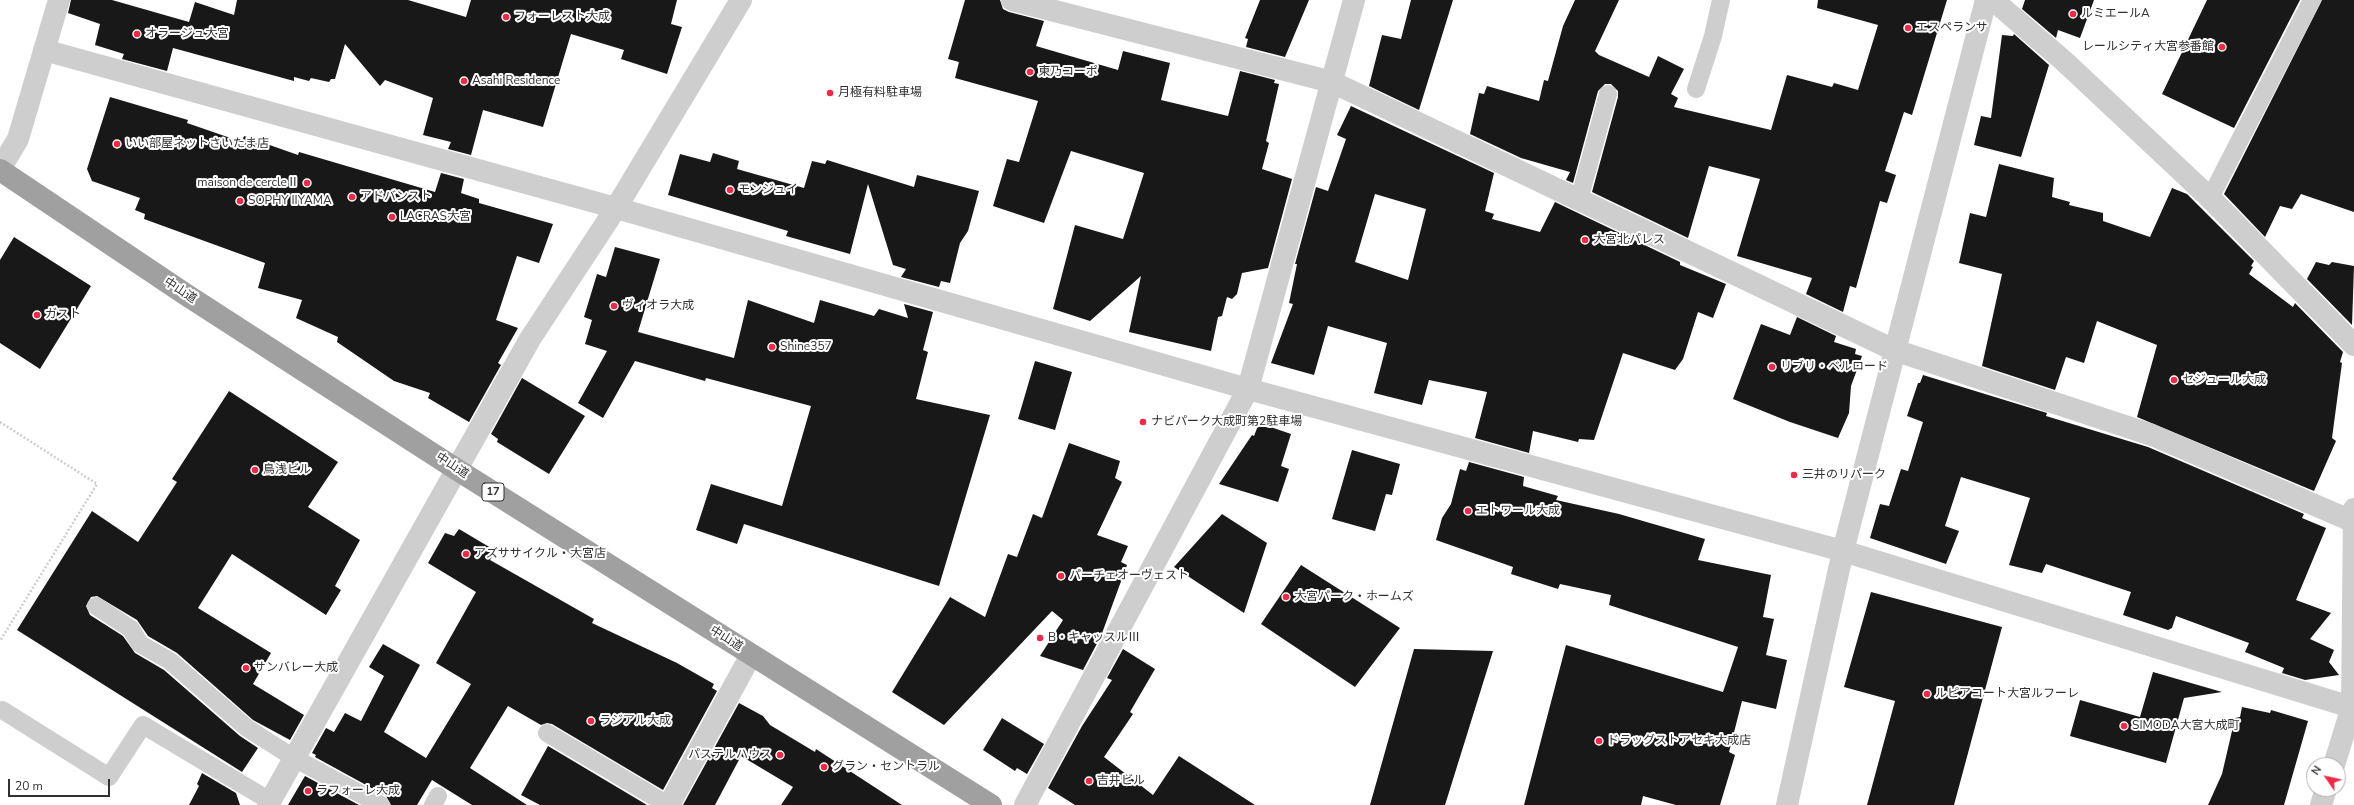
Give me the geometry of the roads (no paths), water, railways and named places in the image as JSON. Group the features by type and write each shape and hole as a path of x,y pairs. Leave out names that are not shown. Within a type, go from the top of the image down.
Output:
{"highway":[{"name":"中山道","path":"0,170 186,294 456,469 991,805"}],"street":[{"path":"0,170 18,139 59,0"},
{"path":"269,803 530,339 616,208 741,0"},
{"path":"1012,0 1332,82 1894,350 2152,435 2354,518 2353,707 2337,757"},
{"path":"1025,805 1248,389 1354,0"},
{"path":"1787,805 1843,551 1986,0"},
{"path":"1993,0 2065,62 2210,198 2354,346"},
{"path":"44,50 616,208 1248,389 1843,551 2353,707"},
{"path":"669,805 751,655"}],"lane":[{"path":"1696,88 1713,36 1720,0"},
{"path":"2210,198 2312,0"},
{"path":"1579,200 1608,94"},
{"path":"96,606 131,629 140,644 170,661 247,728 294,758 381,805"},
{"path":"2,710 109,777 143,726 269,803"},
{"path":"547,733 669,805"}],"place":[{"name":"ルミエールA","path":"2073,14"},
{"name":"フォーレスト大成","path":"506,17"},
{"name":"エスペランサ","path":"1908,28"},
{"name":"オラージュ大宮","path":"137,34"},
{"name":"レールシティ大宮参番館","path":"2222,47"},
{"name":"東乃コーポ","path":"1030,72"},
{"name":"Asahi Residence","path":"464,81"},
{"name":"月極有料駐車場","path":"830,93"},
{"name":"いい部屋ネットさいたま店","path":"117,144"},
{"name":"maison de cercleⅡ","path":"307,183"},
{"name":"モンジュイ","path":"730,190"},
{"name":"アドバンスト","path":"352,197"},
{"name":"SOPHY IIYAMA","path":"240,201"},
{"name":"LACRAS大宮","path":"392,217"},
{"name":"大宮北パレス","path":"1585,240"},
{"name":"ヴィオラ大成","path":"614,306"},
{"name":"ガスト","path":"37,315"},
{"name":"Shine357","path":"772,347"},
{"name":"リブリ・ベルロード","path":"1772,367"},
{"name":"セジュール大成","path":"2174,380"},
{"name":"ナビパーク大成町第2駐車場","path":"1143,422"},
{"name":"鳥浅ビル","path":"255,470"},
{"name":"三井のリパーク","path":"1794,475"},
{"name":"エトワール大成","path":"1468,511"},
{"name":"アズササイクル・大宮店","path":"466,554"},
{"name":"パーチェオーヴェスト","path":"1061,576"},
{"name":"大宮パーク・ホームズ","path":"1286,597"},
{"name":"B・キャッスルⅢ","path":"1040,638"},
{"name":"サンバレー大成","path":"246,668"},
{"name":"ルピアコート大宮ルフーレ","path":"1927,694"},
{"name":"ラジアル大成","path":"591,721"},
{"name":"SIMODA大宮大成町","path":"2124,726"},
{"name":"ドラッグストアセキ大成店","path":"1599,741"},
{"name":"パステルハウス","path":"780,755"},
{"name":"グラン・セントラル","path":"824,767"},
{"name":"吉井ビル","path":"1089,781"},
{"name":"ラフォーレ大成","path":"308,791"}]}
